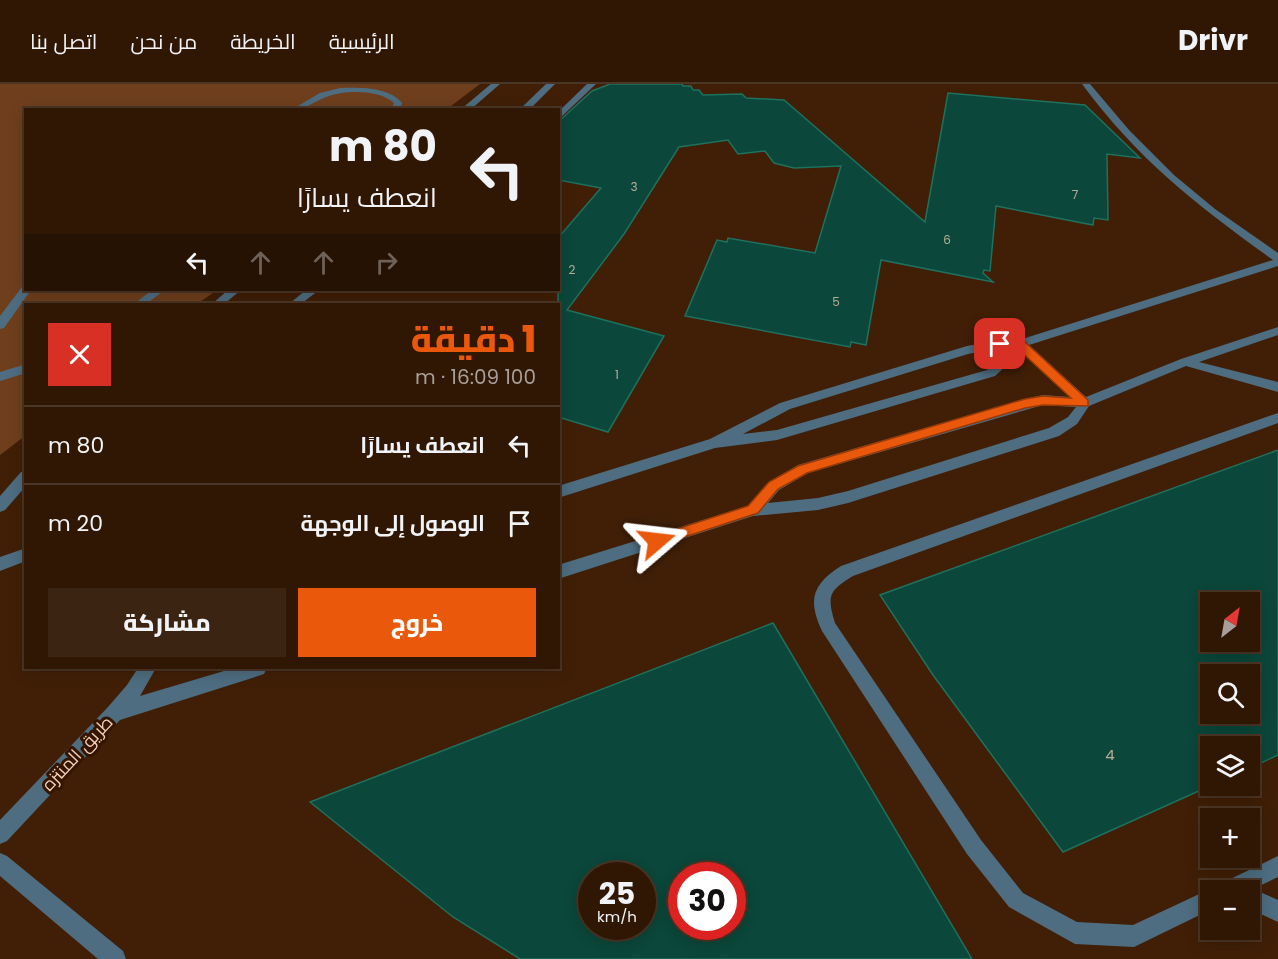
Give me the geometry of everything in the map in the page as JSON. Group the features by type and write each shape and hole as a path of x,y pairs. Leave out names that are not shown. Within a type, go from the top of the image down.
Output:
{"street":[{"path":"466,108 496,84"},
{"path":"525,108 551,84"},
{"path":"560,115 592,84"},
{"path":"1086,84 1117,123 1201,204 1278,260"},
{"path":"299,108 327,92 341,89 387,95 395,98 398,103 396,108"},
{"path":"715,443 785,406 967,350 1000,344 1020,344 1278,260"},
{"path":"0,325 25,291"},
{"path":"141,303 158,291"},
{"path":"218,303 234,291"},
{"path":"295,303 312,291"},
{"path":"753,510 774,486 803,469 1025,404 1053,400 1084,403 1185,362 1278,331"},
{"path":"1020,344 1084,403"},
{"path":"560,491 715,443 777,435 991,373 1013,355 1020,344"},
{"path":"1185,362 1278,387"},
{"path":"0,377 24,369"},
{"path":"560,571 753,510 796,507 848,497 1054,432 1069,425 1079,415 1084,403"},
{"path":"1200,904 1134,936 1075,933 1016,900 974,847 828,626 821,603 828,583 847,571 1278,418"},
{"path":"0,506 24,478"},
{"path":"0,564 24,555"},
{"name":"طريق المنتزه","path":"0,834 114,713 133,691 146,669"},
{"path":"114,713 255,669"},
{"path":"0,863 115,959"},
{"path":"1250,880 1278,866"},
{"path":"1260,903 1278,911"}],"shaded area":[{"path":"0,84 480,84 448,108 24,108 24,291 216,291 198,303 24,303 24,437 0,455"}],"building":[{"path":"610,84 682,84 691,86 693,90 699,90 703,95 742,94 746,98 784,100 925,222 948,93 1085,105 1140,158 1107,154 1108,220 1094,218 1093,225 996,206 990,271 984,270 983,273 993,282 881,260 866,345 851,342 850,347 685,316 717,240 727,242 728,238 815,253 841,166 794,168 774,163 765,151 738,154 728,140 679,147 624,234 567,310 664,336 608,432 560,418 560,303 558,303 558,291 560,291 560,236 601,188 560,180 560,120 592,91"},
{"path":"1278,450 1278,755 1260,763 1260,736 1200,736 1200,790 1063,852 933,675 880,595"},
{"path":"773,623 972,959 520,959 453,917 310,802"}],"route":[{"path":"657,541 753,510 774,486 803,469 1025,404 1043,400 1084,403 1020,344 1000,344"}]}
